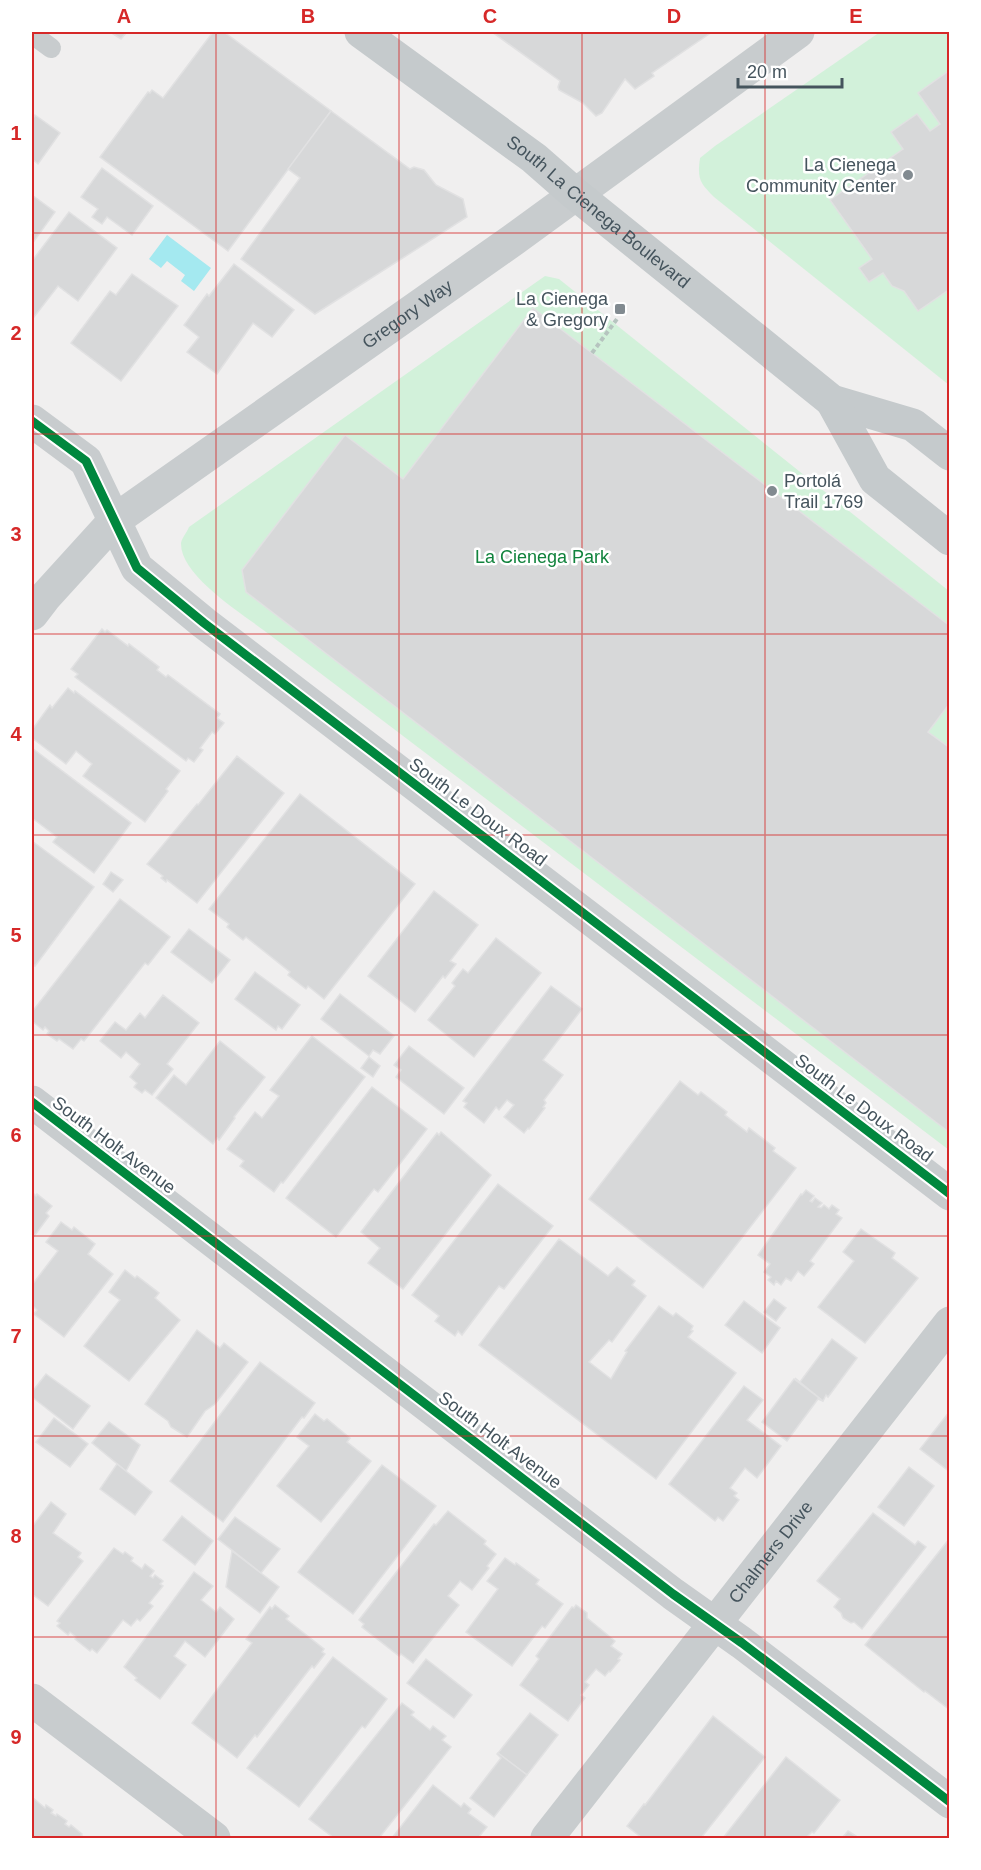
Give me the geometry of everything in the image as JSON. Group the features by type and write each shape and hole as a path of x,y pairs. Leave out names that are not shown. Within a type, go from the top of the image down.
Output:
{"main road":[{"name":"South La Cienega Boulevard","path":"361,32 534,158 574,194 832,401 913,425 950,454"},
{"name":"South La Cienega Boulevard","path":"832,401 875,479 950,539"}],"street":[{"name":"Gregory Way","path":"32,614 115,520 513,240 798,32"},
{"name":"South Le Doux Road","path":"32,421 86,461 136,568 950,1194"},
{"name":"South Holt Avenue","path":"32,1102 950,1802"},
{"name":"Chalmers Drive","path":"546,1839 950,1323"},
{"path":"32,1700 213,1839"}],"lane":[{"path":"32,34 51,48"}],"path":[{"path":"592,353 617,319"}],"green space":[{"path":"880,32 949,32 949,385 714,197 699,176 700,158 715,146"},
{"name":"La Cienega Park","path":"545,276 559,279 949,591 949,1150 229,605 201,581 183,556 181,543 189,527"}],"water":[{"path":"167,235 211,268 194,291 181,281 185,275 167,261 161,268 149,259"}],"building":[{"path":"110,32 127,32 121,39"},
{"path":"213,32 224,32 331,111 228,251 100,157 148,92 152,90 163,98"},
{"path":"492,32 712,32 652,73 654,76 635,89 625,79 602,113 596,116 583,103 559,90 560,81"},
{"name":"La Cienega Community Center","path":"950,70 950,289 918,311 904,291 892,286 883,273 869,282 859,268 872,259 830,200 903,149 891,132 917,114 930,131 940,124 918,93"},
{"path":"331,111 410,169 414,167 424,170 436,185 463,199 467,217 315,314 241,259 300,178 288,169"},
{"path":"35,115 60,133 38,164 32,159 32,120"},
{"path":"102,168 153,206 132,235 107,217 102,224 92,217 98,209 81,197"},
{"path":"32,195 55,212 32,244"},
{"path":"69,212 117,248 78,301 58,286 34,317 32,314 32,261"},
{"path":"234,264 294,310 272,337 253,323 217,374 187,352 199,337 184,325 207,294 209,296"},
{"path":"132,274 178,306 121,381 71,343 110,291 116,295"},
{"name":"La Cienega Park","path":"533,308 950,626 950,703 928,732 950,748 950,1133 246,592 242,570 345,435 403,479"},
{"path":"102,629 105,632 107,630 128,646 129,644 159,667 157,670 166,677 168,675 220,714 217,718 224,723 215,734 212,732 200,748 203,750 194,762 188,758 186,761 75,677 78,674 71,669"},
{"path":"68,688 180,771 145,822 83,776 92,764 76,751 66,764 32,738 32,730 50,705 52,708"},
{"path":"32,748 131,823 94,873 53,842 57,837 32,818"},
{"path":"237,756 284,793 197,903 167,880 166,882 161,878 163,876 147,864"},
{"path":"300,794 415,884 324,999 308,986 306,989 288,975 290,972 246,937 243,940 227,927 229,924 209,909"},
{"path":"32,841 94,887 35,966 32,963"},
{"path":"111,872 123,880 113,892 103,884"},
{"path":"434,891 478,925 450,961 456,964 445,978 443,976 415,1012 368,976"},
{"path":"120,899 170,937 148,965 145,963 84,1041 81,1039 73,1049 59,1039 57,1041 47,1034 49,1031 45,1027 43,1030 32,1021 32,1012"},
{"path":"189,929 230,960 212,983 171,952"},
{"path":"496,938 541,973 474,1057 428,1020 455,986 452,983 463,969 468,973"},
{"path":"255,972 300,1005 282,1029 278,1026 276,1030 235,999"},
{"path":"551,986 582,1009 543,1060 563,1075 544,1100 546,1103 543,1107 545,1108 524,1133 504,1117 514,1105 507,1100 499,1110 496,1107 484,1123 464,1107 467,1103 463,1101"},
{"path":"340,994 394,1036 380,1054 373,1050 369,1056 321,1019"},
{"path":"163,995 199,1023 167,1064 173,1069 152,1095 145,1090 142,1093 134,1087 137,1083 130,1077 140,1064 126,1052 121,1058 100,1041 115,1022 126,1030 140,1013 145,1018"},
{"path":"312,1036 365,1077 274,1192 240,1166 244,1161 227,1149 255,1112 262,1118 279,1096 270,1090"},
{"path":"220,1041 265,1077 219,1140 217,1138 213,1144 156,1098 174,1075 186,1085"},
{"path":"409,1046 464,1088 444,1114 396,1077 401,1070 394,1065"},
{"path":"369,1057 380,1066 373,1077 361,1068"},
{"path":"680,1081 698,1095 701,1092 727,1112 725,1115 747,1132 749,1128 775,1148 773,1151 796,1168 703,1288 589,1199"},
{"path":"372,1087 427,1129 378,1192 374,1189 336,1237 286,1198"},
{"path":"441,1132 491,1175 403,1289 368,1263 380,1248 361,1232 437,1133 439,1135"},
{"path":"498,1184 553,1226 504,1289 499,1286 462,1335 458,1331 455,1336 435,1321 439,1316 412,1295"},
{"path":"806,1190 814,1196 810,1201 812,1202 815,1198 822,1203 818,1207 821,1208 824,1205 829,1209 832,1205 839,1210 836,1214 842,1218 810,1261 814,1264 804,1276 798,1271 791,1281 786,1278 781,1285 776,1281 774,1285 768,1280 771,1277 764,1272 770,1264 758,1255"},
{"path":"32,1192 52,1206 46,1213 49,1216 32,1239"},
{"path":"61,1222 72,1230 74,1227 95,1244 88,1254 113,1274 64,1337 34,1314 37,1310 32,1305 32,1285 58,1251 46,1242"},
{"path":"861,1229 895,1253 892,1258 918,1278 865,1343 818,1307 854,1261 843,1252"},
{"path":"559,1239 608,1276 617,1267 635,1281 632,1285 646,1296 612,1342 609,1340 589,1362 611,1379 627,1352 625,1351 659,1306 673,1316 676,1313 693,1326 691,1330 693,1331 688,1337 736,1373 656,1479 479,1345"},
{"path":"125,1270 159,1293 155,1298 180,1320 129,1381 84,1346 120,1300 109,1292"},
{"path":"774,1299 786,1308 776,1321 764,1312"},
{"path":"744,1301 780,1328 762,1353 725,1325"},
{"path":"197,1330 220,1348 224,1343 248,1362 215,1404 205,1411 187,1437 171,1427 168,1421 145,1404"},
{"path":"832,1339 857,1358 823,1401 795,1378 800,1382"},
{"path":"260,1362 315,1403 223,1522 170,1481"},
{"path":"46,1374 90,1406 73,1429 32,1397 32,1392"},
{"path":"794,1379 823,1401 818,1399 787,1441 762,1422"},
{"path":"744,1386 763,1400 747,1420 781,1446 757,1478 745,1468 730,1488 737,1493 734,1496 739,1500 723,1521 718,1517 715,1521 669,1484"},
{"path":"950,1411 950,1472 920,1449"},
{"path":"315,1414 324,1421 327,1419 350,1438 347,1442 371,1461 321,1522 277,1486 309,1446 297,1437"},
{"path":"54,1418 88,1444 70,1467 36,1442"},
{"path":"109,1422 140,1445 126,1471 92,1443"},
{"path":"117,1464 152,1492 135,1515 100,1489"},
{"path":"382,1465 436,1506 353,1614 298,1572"},
{"path":"909,1467 934,1486 904,1526 878,1507"},
{"path":"51,1502 66,1514 53,1533 81,1553 78,1557 83,1561 48,1606 32,1594 32,1527"},
{"path":"448,1511 486,1541 484,1544 496,1554 487,1566 489,1568 472,1590 460,1581 448,1596 459,1605 413,1663 401,1654 399,1656 362,1627 364,1624 359,1620 434,1524 436,1525"},
{"path":"873,1513 915,1545 918,1541 926,1547 862,1629 854,1622 851,1623 843,1618 834,1607 840,1599 817,1581"},
{"path":"182,1516 213,1541 195,1565 163,1540"},
{"path":"235,1517 280,1549 261,1573 218,1539"},
{"path":"950,1538 950,1710 865,1645"},
{"path":"114,1548 133,1558 131,1561 142,1569 145,1564 154,1571 150,1576 153,1578 155,1575 163,1581 160,1584 163,1586 149,1603 153,1606 140,1621 137,1619 131,1626 123,1620 97,1653 92,1649 90,1651 70,1632 68,1635 57,1626 60,1623 57,1621"},
{"path":"232,1551 279,1587 260,1613 226,1587"},
{"path":"505,1558 539,1580 536,1584 563,1604 545,1628 542,1626 512,1666 466,1632 498,1589 487,1581"},
{"path":"194,1572 213,1586 201,1600 216,1612 220,1607 234,1619 205,1657 185,1641 174,1656 186,1665 160,1699 135,1680 137,1678 124,1667"},
{"path":"275,1605 289,1616 286,1619 324,1649 322,1652 325,1654 314,1668 312,1666 257,1737 255,1735 237,1758 192,1723 252,1643 246,1639 270,1607 272,1609"},
{"path":"576,1605 587,1613 587,1618 615,1641 611,1646 622,1654 618,1659 620,1660 605,1676 596,1669 585,1682 589,1685 581,1695 585,1698 568,1721 520,1685 539,1659 536,1656 572,1607"},
{"path":"333,1657 387,1699 365,1728 362,1726 299,1807 247,1768"},
{"path":"426,1659 472,1695 454,1718 407,1683"},
{"path":"402,1703 414,1712 411,1715 430,1730 433,1726 446,1736 442,1740 451,1747 379,1838 334,1838 309,1819"},
{"path":"530,1713 558,1735 527,1775 498,1753"},
{"path":"713,1716 765,1757 701,1838 642,1838 627,1826"},
{"path":"498,1753 527,1775 494,1817 470,1798 501,1758"},
{"path":"786,1757 840,1800 814,1833 812,1832 806,1838 723,1838"},
{"path":"433,1785 461,1807 464,1803 471,1809 468,1813 487,1827 478,1838 392,1838"},
{"path":"32,1797 45,1808 46,1805 53,1810 51,1813 67,1821 65,1824 69,1827 71,1825 85,1838 32,1838"},
{"path":"848,1831 859,1838 842,1838"}],"cycle path":[{"path":"32,421 86,461 137,568 204,623 950,1194"},
{"path":"32,1102 673,1594 742,1643 950,1802"}],"place":[{"name":"La Cienega Community Center","path":"908,175"},
{"name":"La Cienega & Gregory","path":"620,309"},
{"name":"Portolá Trail 1769","path":"772,491"}]}
